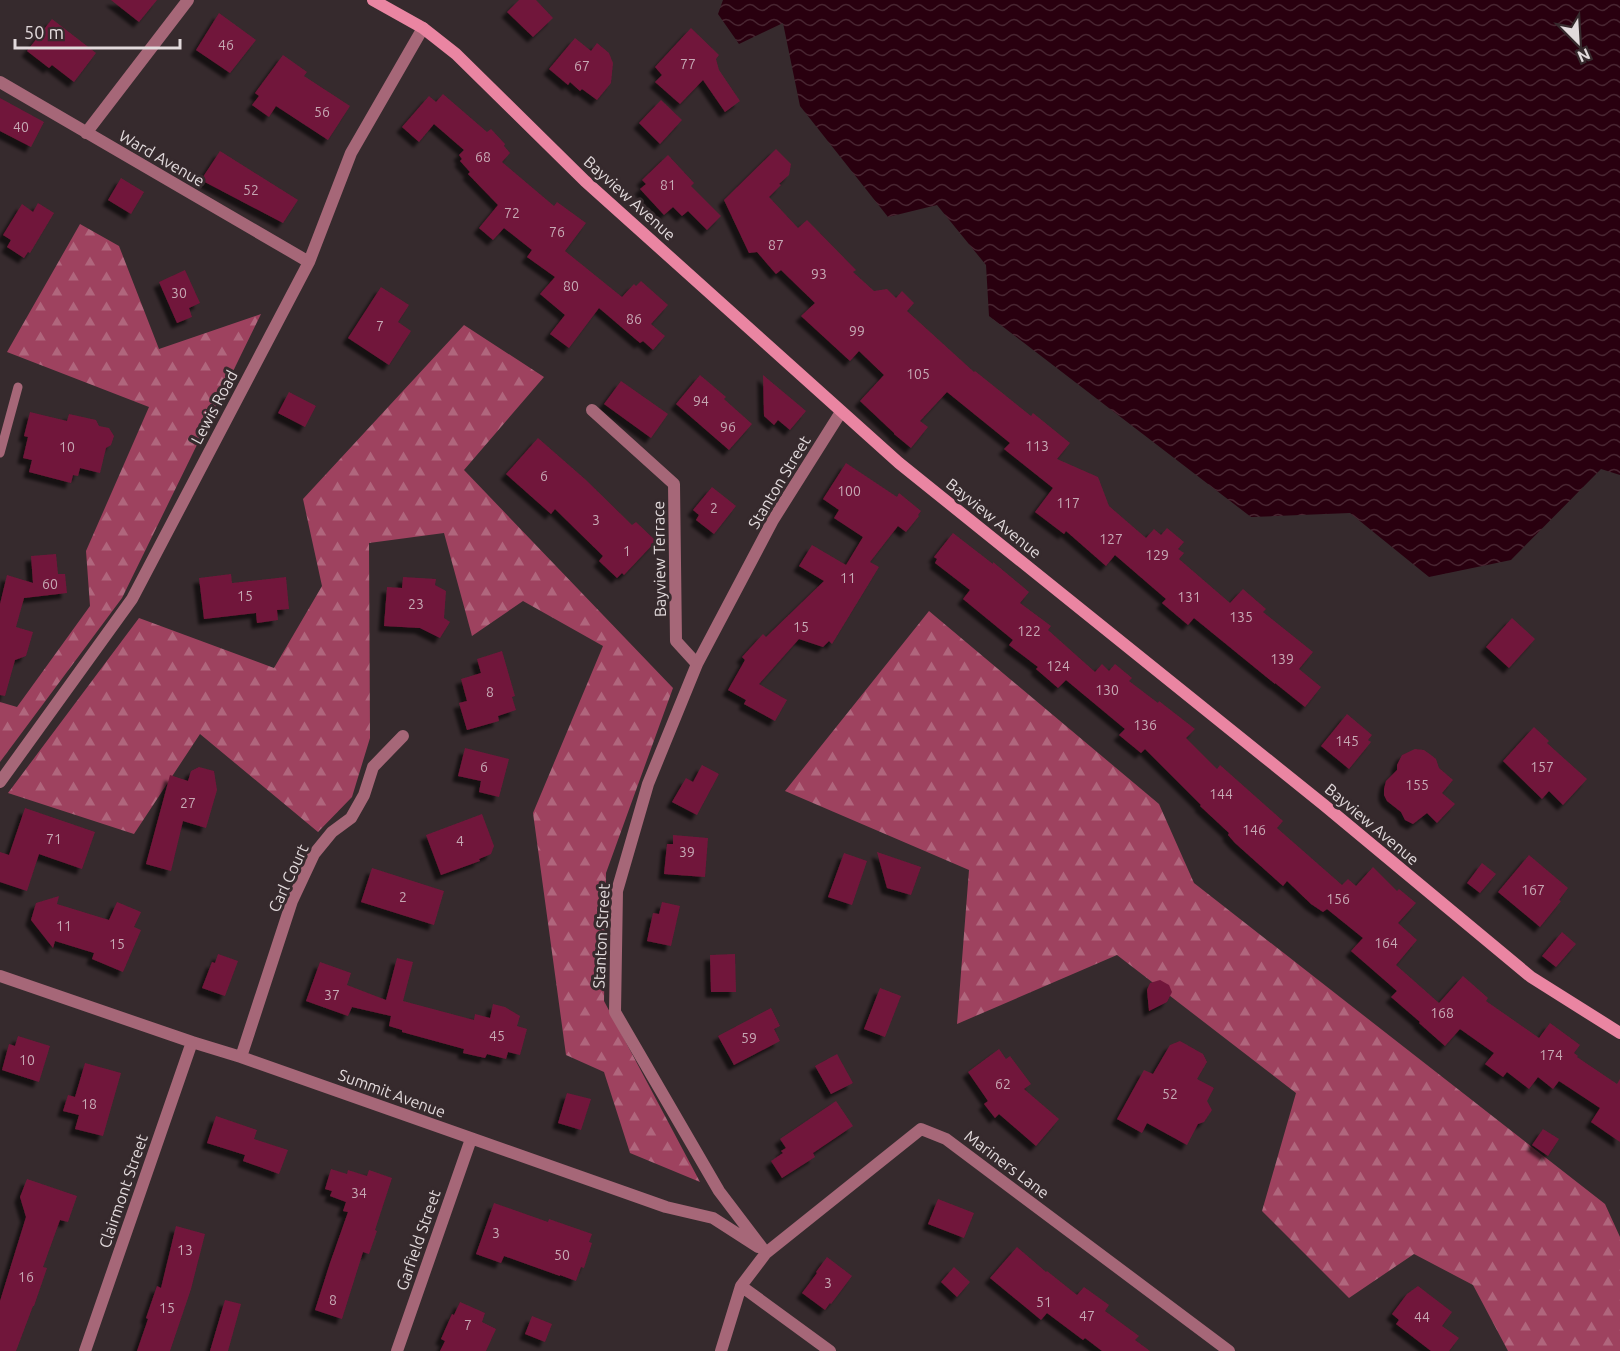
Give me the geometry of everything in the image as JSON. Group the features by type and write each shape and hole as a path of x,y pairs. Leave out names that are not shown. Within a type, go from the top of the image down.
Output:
{"main road":[{"name":"Bayview Avenue","path":"373,0 423,28 456,54 585,181 899,463 1324,805 1531,977 1620,1033"}],"street":[{"path":"86,133 188,0"},
{"name":"Lewis Road","path":"0,782 132,599 309,262 351,153 423,28"},
{"name":"Ward Avenue","path":"0,82 309,262"},
{"name":"Bayview Terrace","path":"592,410 674,484 676,641 697,664"},
{"name":"Stanton Street","path":"766,1253 719,1191 615,1012 617,891 648,784 697,664 773,520 841,412"},
{"name":"Carl Court","path":"241,1057 292,901 314,854 332,832 351,818 364,795 372,766 403,736"},
{"name":"Summit Avenue","path":"0,976 241,1057 666,1207 713,1218 766,1253"},
{"name":"Clairmont Street","path":"85,1351 192,1042"},
{"name":"Mariners Lane","path":"766,1253 921,1129 946,1139 1229,1351"},
{"name":"Garfield Street","path":"397,1351 471,1139"},
{"path":"721,1351 741,1286 766,1253"},
{"path":"741,1286 830,1351"}],"lane":[{"path":"0,453 18,387"}],"green space":[{"path":"80,224 119,246 159,349 261,314 122,598 0,762 0,702 17,707 90,606 86,551 149,407 7,352"},
{"path":"464,325 544,377 464,470 673,688 606,873 604,1001 700,1182 630,1153 604,1072 566,1055 533,813 603,646 523,601 472,636 444,533 369,543 370,738 352,797 318,832 200,734 134,834 8,793 139,618 274,668 322,586 303,499"},
{"path":"929,611 1159,804 1194,883 1605,1204 1620,1237 1620,1351 1508,1351 1473,1285 1414,1254 1349,1298 1262,1211 1296,1093 1117,955 957,1024 969,870 785,791"}],"water":[{"path":"723,0 1620,0 1620,475 1601,469 1511,560 1429,577 1350,513 1251,517 989,316 986,265 937,205 888,217 800,106 783,23 739,44 718,14"}],"building":[{"path":"111,0 157,0 139,22"},
{"path":"519,0 536,0 553,18 533,37 507,12"},
{"path":"219,13 256,40 230,73 196,50"},
{"path":"52,19 96,53 74,82 52,65 49,68 27,51"},
{"path":"691,28 719,55 716,59 719,70 740,101 725,112 703,80 680,104 655,82 662,75 655,67"},
{"path":"575,38 591,51 597,43 609,53 613,63 611,83 597,100 582,89 580,91 570,82 568,85 549,69"},
{"path":"283,55 307,72 304,76 350,106 328,140 276,106 269,117 252,105 259,96 255,93"},
{"path":"443,94 487,132 491,129 505,144 504,146 510,153 502,162 554,206 557,202 586,223 565,251 622,297 634,284 636,286 641,281 668,305 651,324 665,336 653,350 643,341 640,343 599,308 569,348 550,334 565,315 540,294 555,277 527,257 532,250 504,228 493,240 479,228 498,205 468,174 470,172 460,161 462,159 459,155 464,150 434,124 419,142 402,127 429,96 436,102"},
{"path":"0,98 44,122 31,147 0,131"},
{"path":"661,100 682,120 660,144 639,123"},
{"path":"776,149 791,164 789,175 769,197 798,228 807,220 856,270 853,272 874,291 887,289 896,298 902,291 914,303 907,311 974,372 1031,416 1033,413 1070,443 1057,459 1098,477 1109,506 1146,538 1154,529 1161,535 1167,528 1184,542 1178,549 1184,553 1179,559 1230,603 1243,589 1266,609 1263,612 1313,652 1299,669 1321,687 1305,707 1194,618 1188,625 1162,603 1166,599 1115,555 1106,566 1066,531 1064,534 1035,512 1053,488 1004,449 1010,443 947,392 920,421 928,427 911,448 860,401 884,375 859,351 850,361 801,316 815,303 781,270 776,274 757,252 749,253 724,200"},
{"path":"220,151 298,200 283,223 201,180"},
{"path":"668,155 694,183 691,186 721,216 707,230 688,211 682,216 673,207 664,215 640,189 646,184 642,180"},
{"path":"121,178 144,192 131,214 108,200"},
{"path":"38,203 54,213 30,253 28,252 24,258 7,247 11,240 3,235 22,204 33,212"},
{"path":"185,270 200,303 189,308 192,317 177,323 159,282"},
{"path":"381,287 409,305 398,322 411,331 389,365 348,338"},
{"path":"700,375 726,397 724,399 752,424 729,450 676,404"},
{"path":"763,375 806,411 790,430 778,420 774,425 764,416"},
{"path":"621,381 668,414 651,438 604,404"},
{"path":"289,392 316,406 305,427 278,413"},
{"path":"30,412 67,421 69,414 96,420 99,426 109,428 114,436 111,445 106,448 100,473 80,468 78,476 73,475 71,483 29,472 32,460 23,458 28,437 24,436"},
{"path":"538,438 632,525 636,522 656,541 624,575 622,573 617,578 599,561 603,556 555,509 551,514 506,474"},
{"path":"846,463 897,497 899,493 921,511 906,532 898,526 870,562 879,567 832,644 829,641 823,647 799,639 759,684 787,700 775,721 744,704 746,700 728,690 745,660 742,657 763,634 766,637 824,581 799,566 812,545 846,565 863,537 834,518 839,510 823,499"},
{"path":"712,487 736,506 714,534 696,520 699,515 693,510"},
{"path":"953,533 1029,592 1020,603 1051,626 1048,630 1095,672 1102,664 1109,671 1115,664 1132,678 1129,681 1195,729 1186,738 1217,769 1220,765 1283,821 1277,828 1342,885 1348,879 1356,886 1373,867 1397,891 1399,889 1416,903 1398,923 1417,940 1396,965 1439,1003 1463,976 1488,998 1486,1001 1539,1038 1550,1023 1580,1045 1574,1053 1577,1057 1617,1084 1620,1079 1620,1142 1591,1122 1600,1108 1559,1081 1553,1089 1538,1077 1529,1089 1507,1072 1503,1077 1485,1064 1494,1053 1460,1029 1445,1046 1419,1023 1391,997 1397,991 1351,951 1363,938 1327,909 1323,912 1311,904 1287,881 1283,886 1235,843 1228,835 1229,833 1145,749 1141,753 1119,735 1125,729 1066,680 1058,688 1036,669 1038,667 1009,645 1013,640 963,599 970,590 935,563 937,559 934,557"},
{"path":"56,554 58,574 65,574 67,593 24,598 16,627 33,632 26,656 15,660 5,696 0,695 0,604 7,575 33,583 31,556"},
{"path":"231,574 232,583 286,577 289,609 277,610 278,620 257,623 256,613 204,619 199,578"},
{"path":"403,577 436,579 435,585 446,591 444,618 450,622 440,638 420,628 384,626 387,587 402,588"},
{"path":"1512,618 1535,639 1509,668 1486,647"},
{"path":"502,651 515,696 512,697 516,710 498,716 499,721 467,730 459,703 467,701 461,679 481,673 477,659"},
{"path":"1347,714 1372,735 1368,740 1371,742 1349,769 1321,746"},
{"path":"1534,727 1549,741 1547,743 1587,779 1563,805 1549,791 1542,799 1503,761"},
{"path":"465,748 509,759 499,797 479,792 481,781 458,776"},
{"path":"1415,749 1424,750 1436,759 1439,768 1453,780 1442,793 1455,804 1437,823 1427,813 1413,824 1405,820 1401,812 1387,801 1384,795 1386,781 1397,770 1402,755"},
{"path":"702,765 719,774 697,815 672,802 686,778 693,782"},
{"path":"199,767 214,771 217,790 206,828 183,821 171,871 146,864 170,775 188,781 191,771"},
{"path":"25,808 95,832 82,869 39,854 27,891 0,882 0,852 9,855"},
{"path":"482,814 494,846 491,854 479,859 480,861 441,875 426,835"},
{"path":"673,835 708,838 705,877 664,874 667,844 673,844"},
{"path":"877,852 921,867 911,895 887,888"},
{"path":"844,853 867,861 852,905 828,897"},
{"path":"1529,855 1568,888 1559,900 1561,901 1540,927 1498,892"},
{"path":"1482,863 1496,874 1480,893 1467,883"},
{"path":"372,868 444,891 434,925 361,902"},
{"path":"59,896 57,904 109,920 117,902 141,912 134,927 141,930 123,972 92,959 94,953 55,941 53,948 31,920 36,903"},
{"path":"662,902 680,906 671,946 647,941 653,913 659,914"},
{"path":"1562,932 1576,944 1556,967 1542,956"},
{"path":"218,954 238,961 225,996 202,988 212,962 215,963"},
{"path":"735,954 736,992 711,992 710,955"},
{"path":"397,958 413,962 403,1001 474,1020 475,1014 490,1018 493,1004 505,1007 520,1016 517,1026 527,1029 520,1055 508,1052 506,1059 487,1054 485,1058 463,1053 464,1049 402,1032 402,1030 389,1026 391,1016 352,1007 348,1016 306,1001 320,962 351,973 347,985 386,1000"},
{"path":"1160,980 1169,985 1172,992 1167,1002 1149,1011 1147,990 1150,983"},
{"path":"880,988 901,996 885,1037 864,1029"},
{"path":"771,1008 780,1026 774,1029 780,1041 734,1065 718,1036"},
{"path":"18,1036 50,1046 39,1082 2,1070 9,1044 15,1046"},
{"path":"1180,1041 1203,1054 1207,1062 1197,1079 1214,1088 1207,1101 1212,1110 1204,1122 1198,1124 1187,1145 1147,1123 1142,1133 1117,1119 1144,1070 1153,1074 1170,1045"},
{"path":"999,1049 1006,1059 1010,1056 1031,1084 1024,1089 1059,1119 1036,1146 999,1114 995,1118 984,1104 988,1101 968,1072"},
{"path":"837,1054 853,1083 831,1094 815,1066"},
{"path":"85,1063 121,1073 103,1136 75,1129 79,1115 63,1111 68,1095 75,1097"},
{"path":"567,1093 591,1099 581,1130 558,1123"},
{"path":"836,1101 853,1126 813,1153 815,1157 782,1178 771,1161 783,1153 781,1151 786,1148 780,1139"},
{"path":"216,1116 257,1130 254,1139 288,1150 279,1174 243,1161 245,1155 207,1143"},
{"path":"1543,1129 1559,1139 1548,1156 1532,1145"},
{"path":"331,1169 347,1174 348,1170 367,1176 369,1170 392,1178 369,1254 363,1252 342,1319 315,1310 348,1212 343,1211 346,1202 330,1196 332,1191 325,1189"},
{"path":"27,1179 77,1196 68,1222 60,1220 43,1267 47,1268 16,1351 0,1351 0,1301 26,1217 20,1197"},
{"path":"938,1199 974,1213 964,1238 928,1224"},
{"path":"494,1203 548,1222 549,1219 592,1234 589,1242 592,1243 584,1268 581,1267 576,1281 504,1256 501,1263 476,1254"},
{"path":"176,1226 205,1234 191,1289 170,1351 137,1351 157,1286 161,1288"},
{"path":"1017,1247 1077,1295 1084,1287 1109,1305 1105,1311 1139,1336 1135,1340 1150,1351 1102,1351 1047,1313 1041,1320 990,1278"},
{"path":"827,1257 852,1276 825,1310 802,1293"},
{"path":"954,1267 970,1282 957,1297 941,1282"},
{"path":"1418,1286 1452,1312 1442,1326 1459,1338 1449,1351 1431,1351 1396,1324 1399,1320 1392,1314 1407,1294"},
{"path":"225,1300 241,1304 228,1351 210,1351"},
{"path":"460,1302 485,1313 482,1322 496,1329 486,1351 440,1351 445,1341 441,1339"},
{"path":"532,1316 552,1324 545,1342 525,1334"}]}
